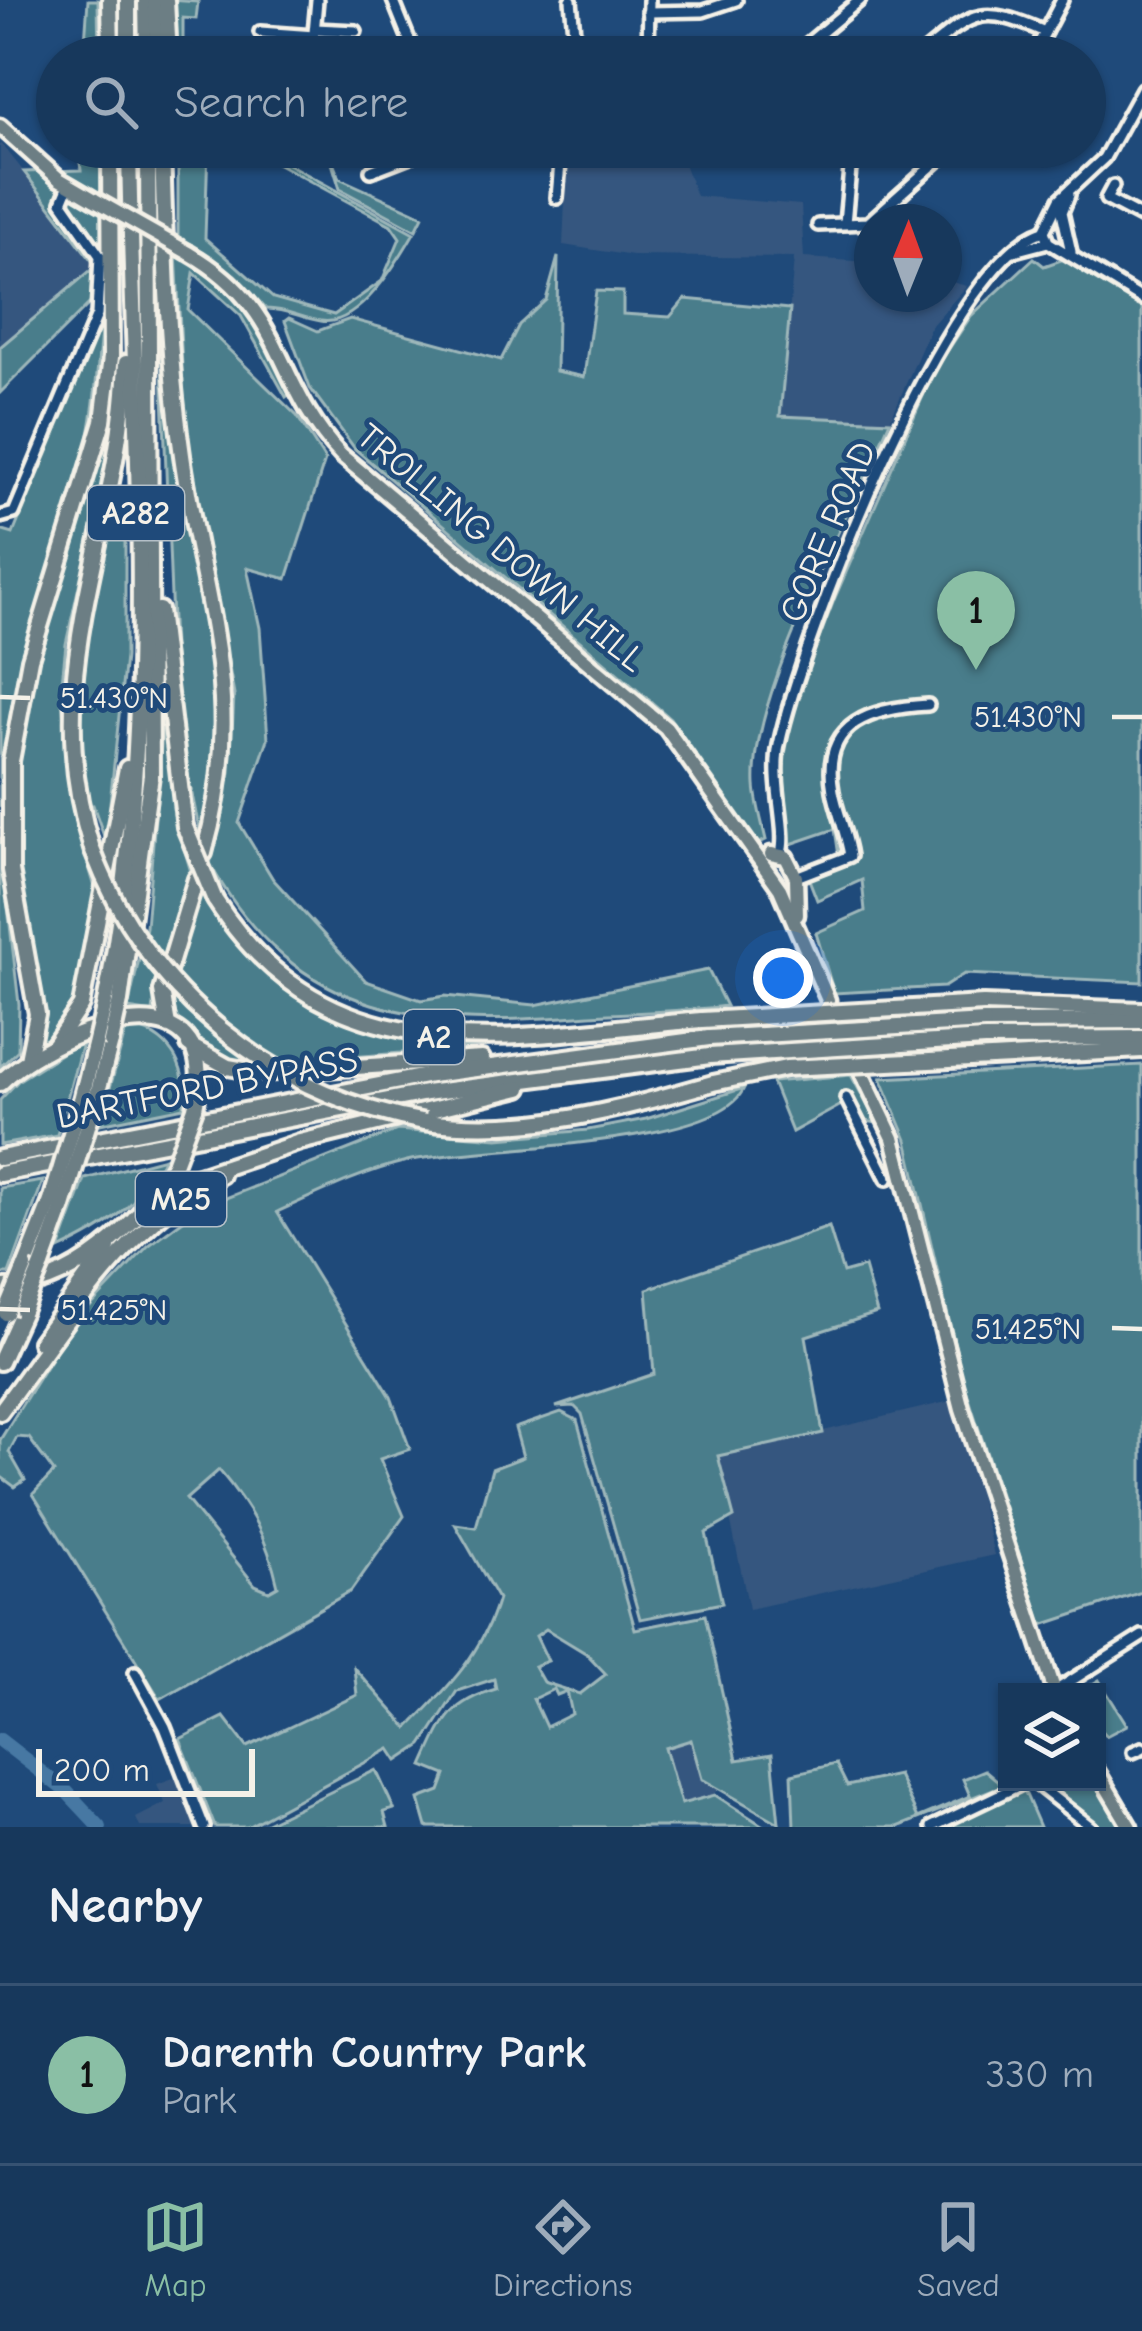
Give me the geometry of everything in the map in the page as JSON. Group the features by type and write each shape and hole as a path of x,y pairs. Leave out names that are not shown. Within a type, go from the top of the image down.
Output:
{"highway":[{"path":"110,0 110,36"},
{"path":"128,0 128,36"},
{"path":"148,36 150,0"},
{"path":"150,0 156,36"},
{"path":"166,0 168,36"},
{"path":"28,1059 37,1014 10,870 10,774 27,671 103,421 111,357 110,168"},
{"name":"A282","path":"129,168 137,710"},
{"name":"A282","path":"148,168 153,581"},
{"path":"163,168 172,374 181,454 226,694 222,774 204,853"},
{"path":"171,168 172,374"},
{"name":"A2","path":"131,317 113,476 71,675 72,758 92,849 146,951 215,1026 273,1068 316,1091 424,1122 492,1127 559,1124 785,1068 1142,1050"},
{"path":"10,1317 42,1264 112,1002 150,798 153,581"},
{"name":"A2","path":"153,581 185,827 215,900 250,948 286,981 340,1014 390,1031 462,1038 983,1004 1142,1010"},
{"path":"54,1045 81,1005 137,710"},
{"path":"112,1002 137,710"},
{"path":"168,1025 163,986 196,879"},
{"path":"0,1082 28,1059 113,1020 168,1025 219,1064 261,1073 613,1049"},
{"name":"DARTFORD BYPASS","path":"0,1158 410,1078 613,1049 709,1038 984,1022 1142,1021"},
{"name":"DARTFORD BYPASS","path":"0,1174 427,1093 613,1067 710,1056 984,1039 1142,1038"},
{"path":"0,1288 49,1277 118,1234 153,1200 174,1164 195,1108 198,1078 189,1045"},
{"path":"153,1200 196,1177 361,1124 613,1067"},
{"name":"M25","path":"0,1412 91,1291 174,1204 221,1175 361,1124"},
{"path":"0,1362 25,1268 57,1204"},
{"name":"M25","path":"0,1412 50,1325 118,1234"}],"main road":[{"name":"TROLLING DOWN HILL","path":"0,125 36,156"},
{"name":"TROLLING DOWN HILL","path":"49,168 69,185 225,275 252,302 329,443 442,546 645,708 674,738 766,872 790,883"},
{"name":"TROLLING DOWN HILL","path":"738,832 776,854"},
{"path":"766,872 764,862 776,854 828,1000"},
{"path":"862,1071 887,1124 962,1409 1052,1683"},
{"path":"1106,1786 1130,1827"}],"street":[{"path":"314,36 317,0"},
{"path":"393,0 408,36"},
{"path":"571,0 574,36"},
{"path":"648,6 703,11 736,0"},
{"path":"824,36 860,0"},
{"path":"1044,36 1062,0"},
{"path":"948,36 980,13 1001,14 1046,32"},
{"path":"260,32 356,31"},
{"path":"1106,154 1142,89"},
{"path":"371,171 379,168"},
{"path":"557,198 560,168"},
{"path":"845,224 850,168"},
{"path":"818,225 871,221 929,168"},
{"path":"1094,168 1056,205 1056,234 1070,253 1141,296"},
{"path":"0,518 14,513 97,315 102,266 62,202 69,185"},
{"path":"1113,186 1106,199 1142,218"},
{"name":"GORE ROAD","path":"776,854 777,754 824,602 936,355 1006,256 1056,234"},
{"path":"790,883 850,856 832,787 832,758 848,725 881,708 928,705"},
{"path":"846,1098 887,1179"},
{"path":"866,1137 887,1124"},
{"path":"1066,1683 1096,1660 1142,1636"},
{"path":"135,1672 165,1727 204,1827"},
{"path":"932,1827 1010,1791"},
{"path":"1042,1791 1090,1827"}],"shaded area":[{"path":"0,142 98,264 0,347"},
{"path":"566,168 686,168 696,196 801,205 804,258 854,261 854,312 944,312 931,326 890,421 780,417 794,258 633,256 563,245"},
{"path":"955,1400 994,1555 749,1609 717,1456"},
{"path":"692,1740 702,1778 718,1789 715,1795 681,1804 665,1747"},
{"path":"184,1774 200,1827 140,1827 136,1818 165,1803 157,1784"}],"green space":[{"path":"88,0 98,0 99,36 85,36"},
{"path":"170,0 198,2 196,19 183,18 183,36 171,36"},
{"path":"102,168 97,296 0,393 0,347 96,266 24,172"},
{"path":"178,168 207,168 205,238 273,298 334,315 382,281 363,303 335,320 266,309 235,275 178,240"},
{"path":"286,168 295,168 414,233 382,281 400,238 391,225"},
{"path":"334,168 339,178 423,216 416,230 340,189"},
{"path":"157,242 178,473 217,662 219,753 201,838 184,755 173,647"},
{"path":"176,252 251,307 291,393 286,397 241,316 194,273 188,310 297,416 325,460 287,579 247,568 260,628 268,739 239,823 273,879 366,981 421,1000 445,996 535,1005 708,970 726,1006 530,1019 421,1015 372,1004 326,985 284,957 245,917 210,864 230,772 234,695 185,424"},
{"path":"558,257 556,371 584,377 596,291 623,292 623,314 670,317 685,299 790,309 780,416 890,421 806,602 769,702 755,785 766,840 755,845 670,718 355,449 310,388 285,321 289,318 318,331 350,319 501,360 519,325 546,300"},
{"path":"1034,258 1044,266 1064,259 1142,305 1142,982 964,974 944,987 834,993 816,933 865,911 862,880 817,900 805,869 839,856 835,829 791,844 778,768 792,709 934,371 971,316"},
{"path":"95,330 101,331 87,443 20,672 3,760 0,807 0,530 13,534"},
{"path":"116,368 111,442 66,644 61,692 74,817 97,894 72,1016 65,1029 41,1043 41,1005 16,852 17,760 37,661 95,467"},
{"path":"116,498 125,499 125,657 106,842 93,805 87,806 81,689"},
{"path":"163,721 178,828 191,872 156,984 153,1013 128,1009 146,927"},
{"path":"0,837 19,1004 18,1050 0,1067"},
{"path":"201,891 241,946 283,986 327,1014 374,1031 479,1041 661,1027 690,1030 251,1065 215,1053 191,1038 178,1020 175,974"},
{"path":"127,1026 154,1036 173,1053 183,1077 184,1107 100,1124"},
{"path":"83,1040 57,1135 0,1145 0,1100 19,1080"},
{"path":"1142,1065 1142,1592 1042,1625 963,1380 907,1140 881,1078"},
{"path":"851,1075 877,1123 865,1121 848,1094 842,1097 845,1103 792,1132 772,1082"},
{"path":"744,1088 725,1108 689,1123 590,1142 407,1161 277,1212 391,1397 410,1449 380,1459 404,1516 351,1591 160,1699 33,1494 54,1472 29,1438 17,1437 9,1452 25,1480 15,1487 0,1476 0,1440 70,1328 148,1246 198,1209 397,1130 498,1138 646,1119","holes":["219,1470 249,1510 269,1553 278,1586 269,1591 255,1585 186,1499"]},
{"path":"164,1158 120,1214 59,1250 85,1179"},
{"path":"43,1181 9,1274 0,1274 0,1188"},
{"path":"829,1227 843,1273 864,1267 877,1313 806,1336 823,1433 718,1456 734,1517 706,1533 722,1603 640,1619 582,1414 574,1406 556,1407 654,1374 647,1289"},
{"path":"561,1412 577,1420 635,1629 705,1615 737,1760 772,1754 779,1823 702,1779 691,1740 665,1748 681,1804 715,1795 765,1827 427,1827 419,1799 440,1791 446,1775 423,1766 449,1716 467,1701 496,1689 494,1679 457,1691 422,1745 398,1761 390,1749 247,1827 215,1827 180,1739 224,1717 247,1747 357,1695 354,1668 408,1728 462,1669 483,1637 498,1599 455,1524 476,1527 492,1469 523,1457 515,1428","holes":["546,1629 587,1654 606,1674 580,1694 543,1682 534,1666 548,1661 536,1636","554,1689 557,1695 567,1691 572,1714 546,1727 533,1699"]},
{"path":"1106,1691 1127,1725 1106,1736"},
{"path":"836,1764 847,1786 898,1775 918,1818 970,1796 963,1779 985,1770 998,1781 998,1787 898,1827 794,1827 792,1774"},
{"path":"376,1770 394,1809 384,1812 388,1827 258,1827"},
{"path":"1024,1791 1040,1827 943,1827"},
{"path":"1052,1791 1099,1791 1121,1827 1097,1827"}],"waterway":[{"path":"0,1740 67,1792 100,1827"}],"tunnel":[{"path":"828,1000 861,1070"}],"place":[{"name":"Darenth Country Park","path":"976,670"}]}
